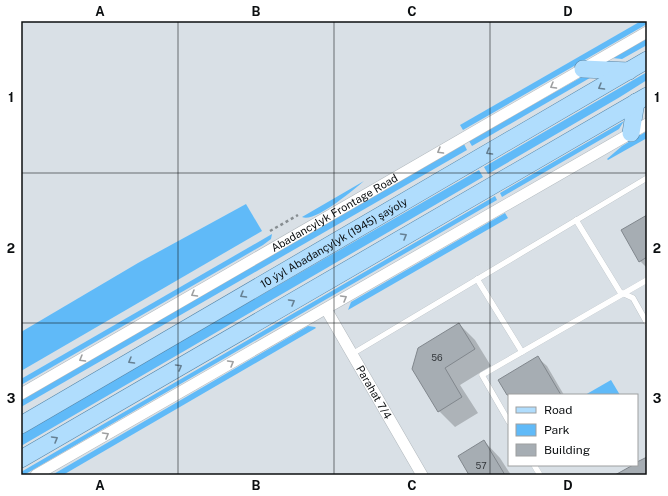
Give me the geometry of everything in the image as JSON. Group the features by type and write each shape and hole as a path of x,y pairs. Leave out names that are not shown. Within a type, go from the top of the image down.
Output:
{"main road":[{"name":"10 ýyl Abadançylyk (1945) şaýoly","path":"21,425 647,60"},
{"path":"583,69 629,71"},
{"path":"631,133 642,99"},
{"path":"21,459 642,99"}],"street":[{"name":"Abadancylyk Frontage Road","path":"21,394 647,32"},
{"path":"36,475 647,124"},
{"name":"Parahat 7/4","path":"326,309 422,475"}],"lane":[{"path":"352,354 647,178"},
{"path":"576,220 620,292 632,298 647,322"},
{"path":"478,279 522,352"},
{"path":"508,420 482,376 647,280"},
{"path":"535,466 540,475"}],"path":[{"path":"270,231 298,216"}],"green space":[{"path":"641,21 647,21 647,24 463,130 460,125"},
{"path":"647,38 647,45 622,59 612,58"},
{"path":"647,72 647,80 488,174 484,167"},
{"path":"585,75 595,75 472,146 469,141"},
{"path":"624,121 619,129 502,197 500,193"},
{"path":"647,131 647,138 608,160 607,159 622,146"},
{"path":"464,144 467,150 21,407 21,400"},
{"path":"479,170 483,177 21,446 21,433"},
{"path":"364,181 324,211 308,218 302,217"},
{"path":"495,196 497,200 24,475 21,475 21,472"},
{"path":"246,204 262,231 21,371 21,332 138,263"},
{"path":"505,213 508,218 348,310 351,302"},
{"path":"272,234 271,239 263,245 21,385 21,379"},
{"path":"308,326 316,328 63,475 52,475"},
{"path":"611,380 619,394 587,394"}],"building":[{"path":"647,215 647,257 639,262 621,230"},
{"path":"459,323 475,349 445,368 462,397 438,412 412,369 418,348"},
{"path":"538,356 560,394 507,395 498,380"},
{"path":"484,440 505,475 469,475 458,456"},
{"path":"647,457 647,475 615,475 631,466 638,466 638,462"}]}
